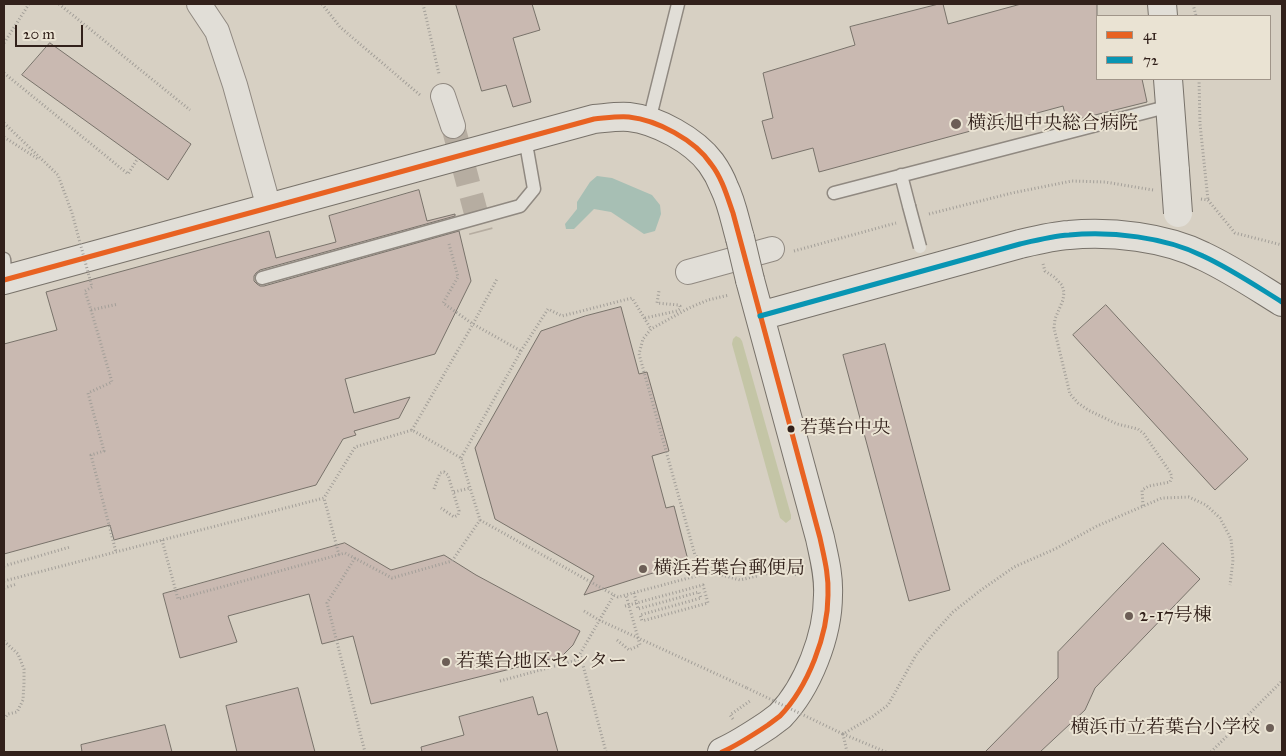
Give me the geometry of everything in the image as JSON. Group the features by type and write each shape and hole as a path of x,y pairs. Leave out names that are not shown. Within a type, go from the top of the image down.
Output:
{"street":[{"path":"199,4 217,31 236,85 269,208"},
{"path":"1168,80 1175,171 1188,206 1180,246"},
{"path":"443,96 452,126"},
{"path":"4,273 269,208 594,119 611,117 649,121 693,144 711,163 725,187 740,238 740,287 760,316 827,570 828,595 826,619 816,658 801,690 779,716 752,736 722,752"},
{"path":"760,316 923,258 1071,235 1110,235 1144,238 1180,246 1229,269 1282,302"},
{"path":"688,272 772,250"}],"lane":[{"path":"649,121 678,4"},
{"path":"834,193 1170,106"},
{"path":"262,278 520,206 534,189 525,138"},
{"path":"901,175 923,258"}],"path":[{"path":"4,43 28,4"},
{"path":"59,4 190,110"},
{"path":"322,4 340,27 422,96 443,96 423,4"},
{"path":"4,73 128,174 138,158"},
{"path":"1199,80 1200,124 1208,200 1235,233 1282,245"},
{"path":"4,123 58,175 72,213 92,287 85,291 112,382 88,393 104,451 91,455 116,552"},
{"path":"4,137 45,163"},
{"path":"922,216 1072,181 1105,182 1156,191"},
{"path":"1188,206 1208,200"},
{"path":"772,250 784,254 904,221"},
{"path":"448,243 458,277 443,304 473,324 522,352"},
{"path":"1041,258 1045,272 1062,285 1064,292 1063,300 1054,320 1054,328 1070,394 1088,410 1117,424 1138,428 1170,472 1172,477 1170,482 1149,486 1142,490 1143,506"},
{"path":"4,581 324,498 355,447 412,430 497,279"},
{"path":"711,572 695,555 639,354 643,339 651,329 689,308 740,287"},
{"path":"645,318 680,309 678,305 657,304 659,291"},
{"path":"461,458 548,309 562,316 632,298 651,329"},
{"path":"91,310 118,304"},
{"path":"412,430 461,458 480,520 618,597 711,572 740,580 786,569 798,576"},
{"path":"434,489 440,473 444,472 448,475 459,511 458,515 454,517 441,508"},
{"path":"454,492 470,488"},
{"path":"843,734 888,705 916,655 954,612 981,590 1014,567 1055,549 1097,526 1162,498 1189,497 1206,505 1220,518 1231,538 1233,560 1230,586"},
{"path":"324,498 339,555"},
{"path":"162,540 178,599 345,553 392,578 452,561 480,520"},
{"path":"4,566 70,547"},
{"path":"355,558 327,603 365,752"},
{"path":"4,588 17,584"},
{"path":"625,606 703,584 708,603 642,621 640,615 701,598 699,592 638,609 634,593"},
{"path":"606,752 580,654 614,595"},
{"path":"617,640 629,650 640,645 626,595"},
{"path":"584,611 843,734 886,752"},
{"path":"4,641 18,654 24,669 23,700 16,712 6,713 4,719"},
{"path":"500,681 581,659"},
{"path":"1211,752 1282,681"},
{"path":"843,734 847,752"}],"shaded area":[{"path":"597,176 612,178 652,195 660,205 661,214 655,231 644,234 611,212 594,209 574,229 566,229 565,224 577,209 577,202 590,182"},
{"path":"736,336 742,341 791,515 791,519 786,523 780,518 732,344"}],"building":[{"path":"456,4 532,4 540,30 513,38 531,102 513,107 506,85 482,91"},
{"path":"939,4 943,4 948,24 1021,4 1097,4 1096,80 1142,80 1147,102 1067,122 1063,106 819,172 813,148 772,159 762,121 773,118 763,73 855,45 850,27"},
{"path":"50,43 191,144 168,180 22,75"},
{"path":"419,190 427,221 455,214 455,216 260,270 254,276 254,281 257,284 264,286 459,231 471,281 435,354 345,379 354,413 410,397 399,418 354,431 356,435 343,439 316,485 114,540 110,525 4,554 4,344 57,330 46,292 269,231 276,258 336,242 329,216"},
{"path":"1106,305 1248,459 1215,490 1073,335"},
{"path":"621,307 639,374 647,372 669,451 652,456 666,508 674,506 689,564 656,572 584,595 594,576 495,519 475,448 541,331 585,316"},
{"path":"885,344 950,590 909,601 843,355"},
{"path":"345,543 391,570 444,555 476,575 580,631 573,645 562,656 371,704 353,636 322,644 309,594 228,616 237,642 180,658 163,594"},
{"name":"2-17号棟","path":"1163,543 1200,579 1095,688 1085,710 1040,752 985,752 1058,678 1058,652"},
{"path":"298,688 315,752 237,752 226,706"},
{"path":"533,697 538,715 547,712 558,752 422,752 421,747 464,735 459,717"},
{"path":"165,725 172,752 82,752 81,745"}],"tunnel":[{"path":"453,126 481,232"}],"transit line":[{"name":"41","path":"4,280 594,119 621,117 640,119 663,127 685,139 704,155 715,169 724,187 733,213 820,538 828,580 827,610 820,643 807,676 799,690 780,716 751,736 722,752"},
{"name":"72","path":"760,316 1020,244 1057,236 1085,234 1137,237 1188,249 1223,266 1282,302"}],"place":[{"name":"横浜旭中央総合病院","path":"956,124"},
{"name":"若葉台中央","path":"791,429"},
{"name":"横浜若葉台郵便局","path":"643,569"},
{"name":"2-17号棟","path":"1129,616"},
{"name":"若葉台地区センター","path":"446,662"},
{"name":"横浜市立若葉台小学校","path":"1270,728"}]}
